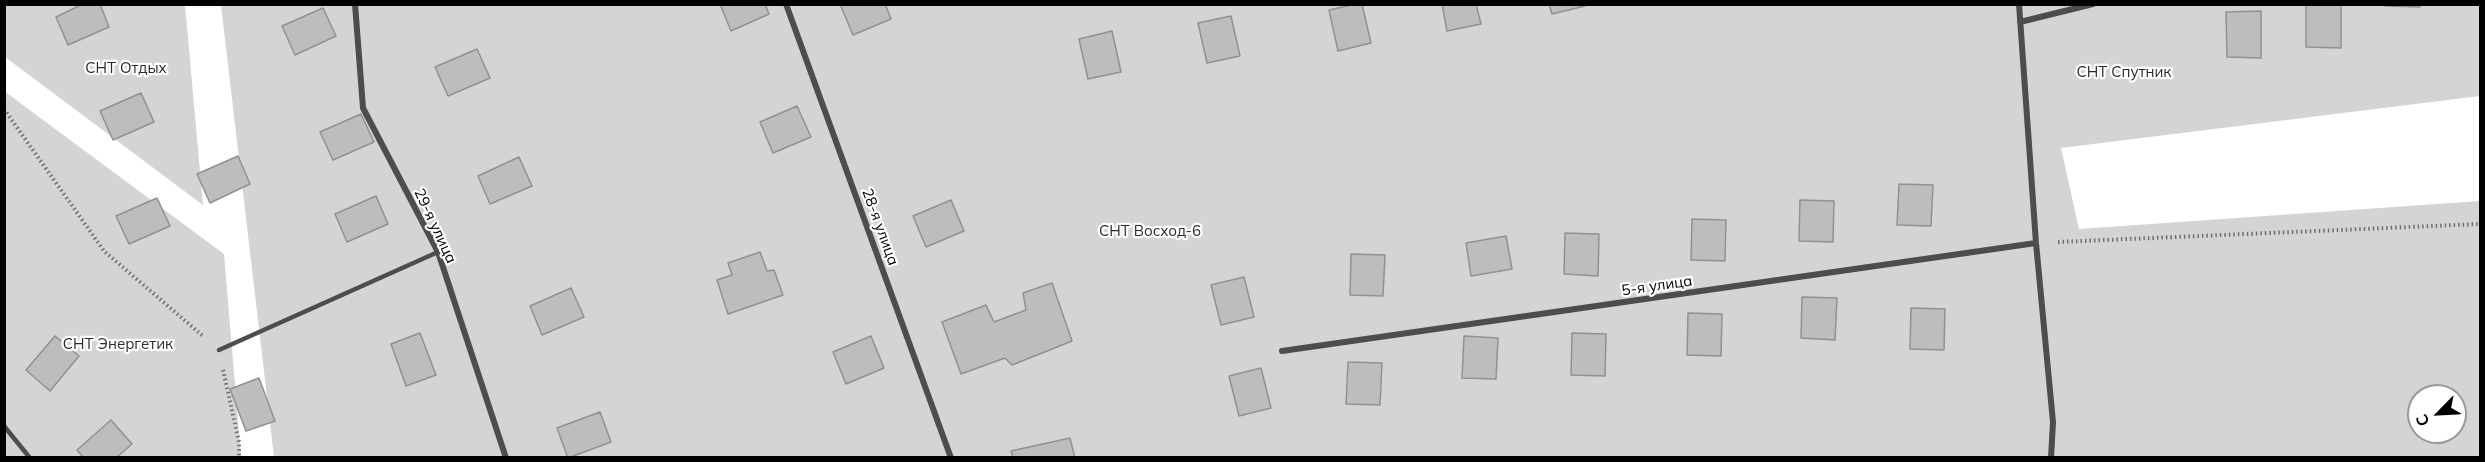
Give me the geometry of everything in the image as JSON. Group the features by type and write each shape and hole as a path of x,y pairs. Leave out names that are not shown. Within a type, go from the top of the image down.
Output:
{"street":[{"name":"29-я улица","path":"354,4 363,108 438,252 506,458"},
{"name":"28-я улица","path":"786,4 951,458"},
{"path":"2019,4 2036,243 2053,422 2051,458"},
{"path":"2020,22 2093,4"},
{"name":"5-я улица","path":"1281,351 2036,243"}],"lane":[{"path":"219,350 438,252"},
{"path":"4,426 30,458"}],"path":[{"path":"4,109 104,251 219,350 239,442 239,458"},
{"path":"2036,243 2481,224"}],"green space":[{"name":"СНТ Отдых","path":"4,5 185,5 203,205 5,57"},
{"name":"СНТ Восход-6","path":"221,5 2480,5 2480,96 2061,148 2079,229 2480,201 2480,457 274,457"},
{"name":"СНТ Энергетик","path":"4,91 224,254 241,457 5,457"}],"building":[{"path":"83,4 100,4 109,27 68,45 56,17"},
{"path":"720,4 765,4 769,14 731,31"},
{"path":"840,4 885,4 891,19 853,35"},
{"path":"1362,4 1371,43 1338,51 1329,10"},
{"path":"1442,4 1476,4 1481,24 1447,31"},
{"path":"1549,4 1585,4 1585,6 1552,14"},
{"path":"2306,4 2341,4 2341,48 2306,47"},
{"path":"2385,4 2420,4 2420,7 2385,6"},
{"path":"323,8 336,36 295,55 282,26"},
{"path":"2261,11 2261,58 2227,57 2226,12"},
{"path":"1231,16 1240,56 1207,63 1198,23"},
{"path":"1112,31 1121,72 1088,79 1079,39"},
{"path":"477,49 490,78 448,96 435,67"},
{"path":"141,93 154,122 113,140 100,111"},
{"path":"797,106 811,137 773,153 760,122"},
{"path":"361,114 374,142 333,160 320,132"},
{"path":"238,156 250,184 210,203 197,174"},
{"path":"519,157 532,186 490,204 478,176"},
{"path":"1899,184 1933,185 1931,226 1897,225"},
{"path":"376,196 388,224 347,242 335,214"},
{"path":"157,198 170,226 129,244 116,216"},
{"path":"951,200 964,231 926,247 913,216"},
{"path":"1800,200 1834,201 1833,242 1799,241"},
{"path":"1692,219 1726,220 1725,261 1691,260"},
{"path":"1565,233 1599,234 1598,276 1564,274"},
{"path":"1506,236 1512,269 1471,276 1466,243"},
{"path":"760,252 767,271 774,270 783,295 728,314 717,280 732,275 728,263"},
{"path":"1351,254 1385,255 1383,296 1350,295"},
{"path":"1244,277 1254,317 1221,325 1211,285"},
{"path":"1052,283 1072,341 1012,365 1005,358 961,374 942,322 986,305 994,322 1026,310 1023,293"},
{"path":"571,288 584,317 542,335 530,306"},
{"path":"1802,297 1837,298 1835,340 1801,338"},
{"path":"1911,308 1945,309 1944,350 1910,349"},
{"path":"1688,313 1722,314 1721,356 1687,355"},
{"path":"420,333 436,375 406,386 391,344"},
{"path":"1572,333 1606,334 1605,376 1571,375"},
{"path":"55,336 79,356 50,391 26,370"},
{"path":"871,336 884,368 846,384 833,352"},
{"path":"1464,336 1498,338 1496,379 1462,378"},
{"path":"1348,362 1382,363 1380,405 1346,404"},
{"path":"1261,368 1271,408 1239,416 1229,376"},
{"path":"259,378 275,421 246,431 230,389"},
{"path":"600,412 611,442 568,458 557,428"},
{"path":"111,420 132,444 116,458 84,458 77,450"},
{"path":"1070,438 1075,458 1013,458 1011,451"}],"park label":[{"name":"СНТ Спутник","path":"2124,72"}]}
